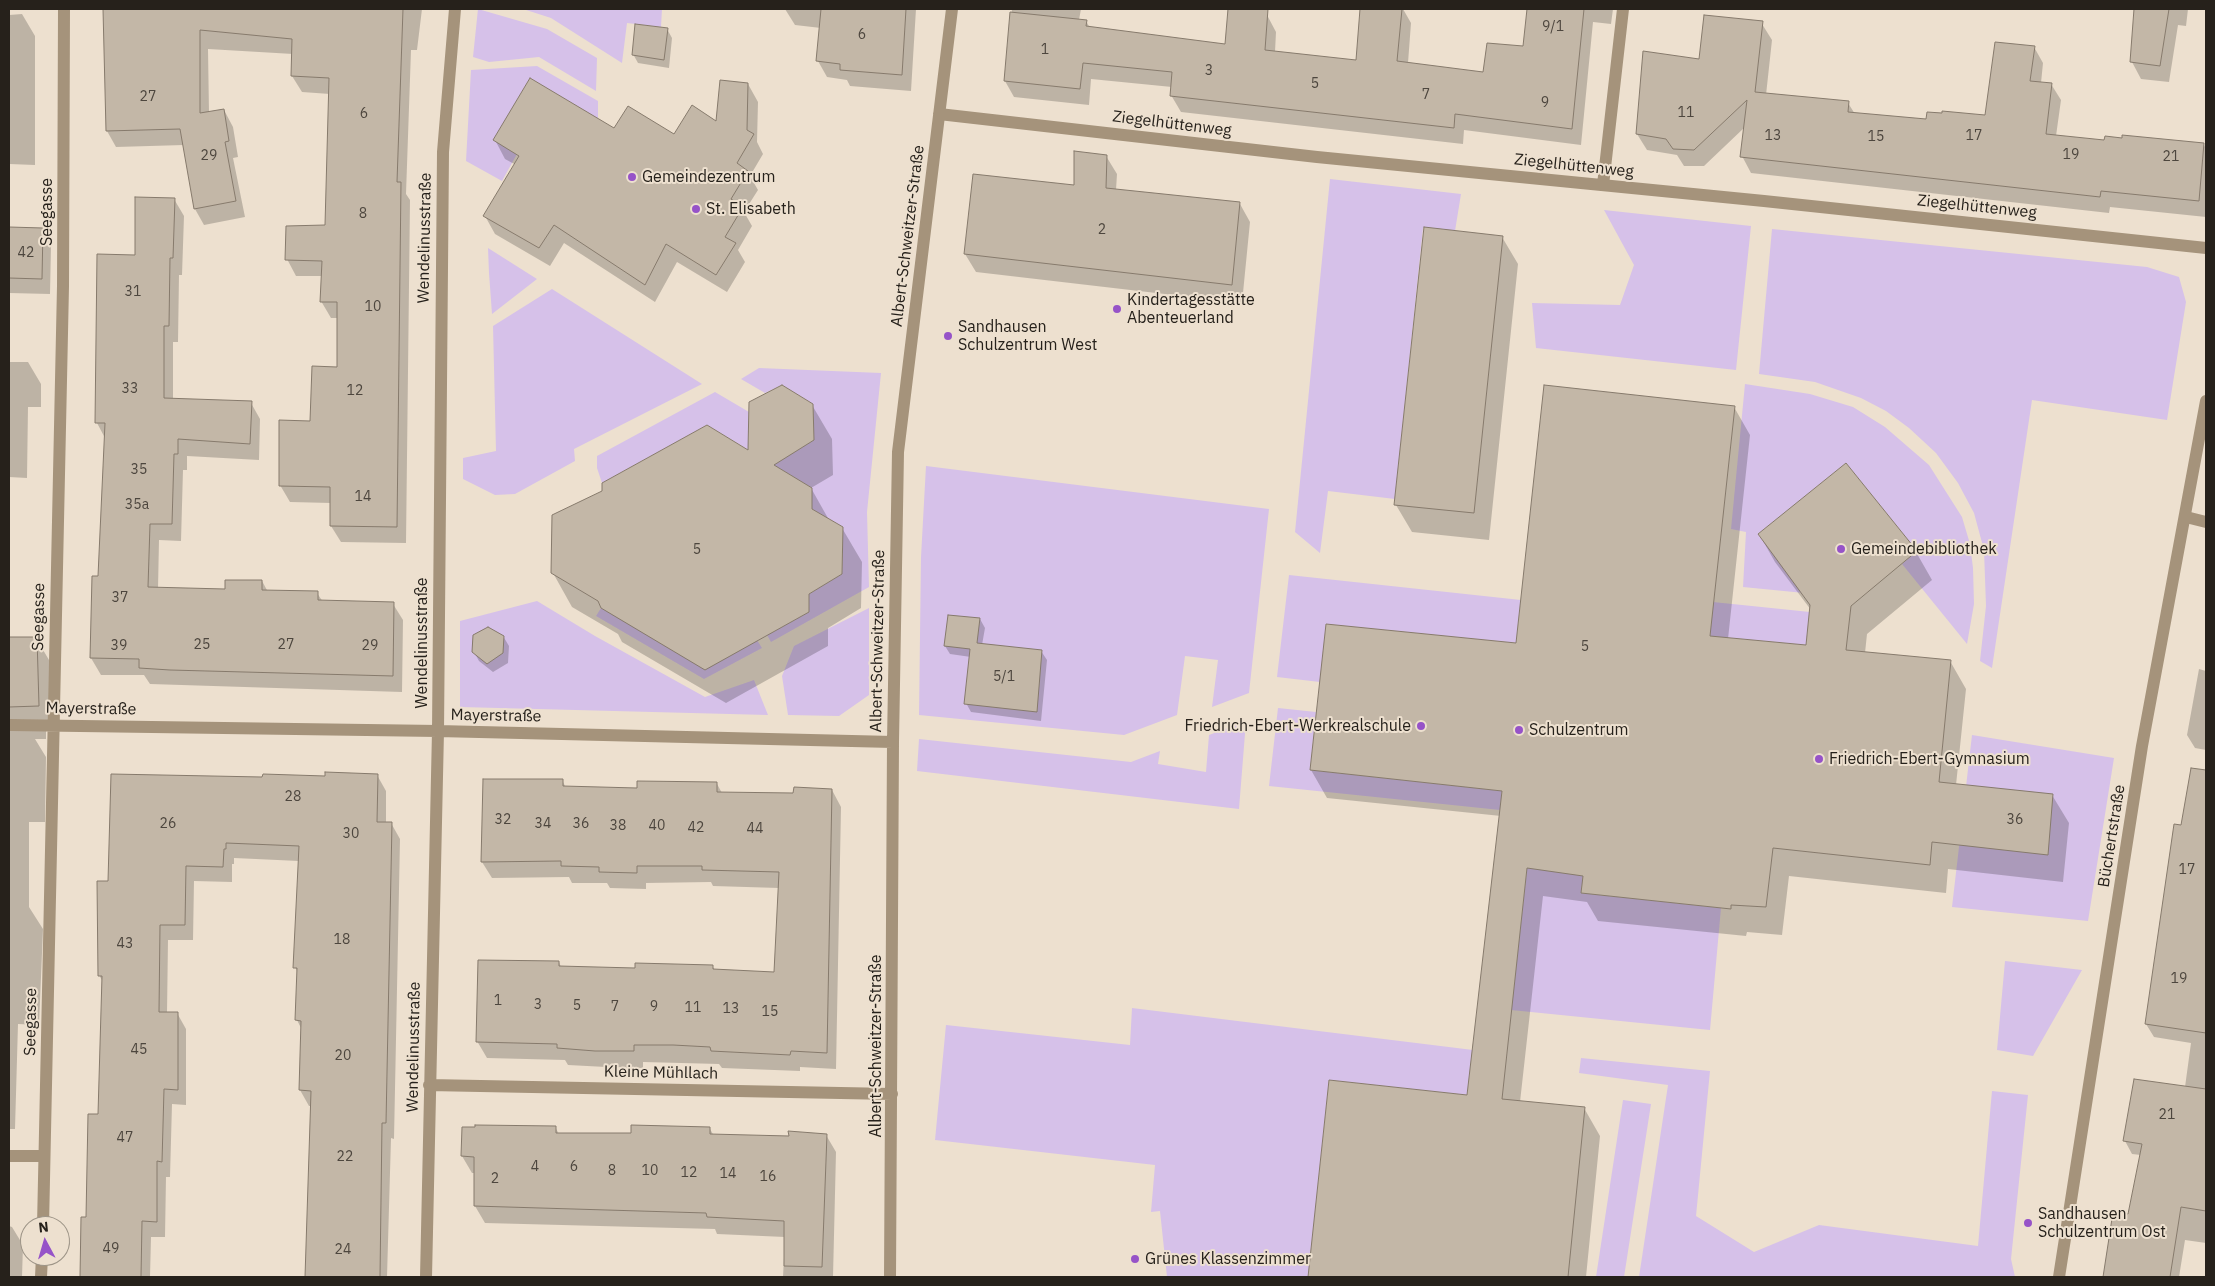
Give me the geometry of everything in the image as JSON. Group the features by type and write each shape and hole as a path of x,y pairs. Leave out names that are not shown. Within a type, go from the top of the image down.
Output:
{"street":[{"name":"Seegasse","path":"42,1216 63,286 64,9"},
{"name":"Wendelinusstraße","path":"426,1277 438,731 443,152 455,9"},
{"name":"Albert-Schweitzer-Straße","path":"890,1277 893,742 898,452 952,9"},
{"path":"1603,184 1623,9"},
{"name":"Ziegelhüttenweg","path":"939,114 1317,157 1603,184 2206,248"},
{"name":"Büchertstraße","path":"2059,1277 2141,755 2206,401"},
{"path":"2186,516 2206,522"},
{"name":"Mayerstraße","path":"9,725 438,731 893,742"},
{"name":"Kleine Mühllach","path":"429,1085 892,1094"},
{"path":"9,1156 44,1156"}],"shaded area":[{"path":"478,9 547,29 597,58 596,91 539,57 489,62 473,57"},
{"path":"523,9 662,9 661,27 627,23 622,63 551,18"},
{"path":"537,66 598,101 598,119 530,78 494,140 517,154 502,181 466,161 471,70"},
{"path":"1330,179 1461,194 1455,231 1423,228 1395,499 1328,491 1320,553 1295,532"},
{"path":"1604,210 1751,226 1736,370 1536,348 1532,303 1620,305 1634,265"},
{"path":"1772,229 2147,267 2179,277 2186,302 2167,420 2032,400 1992,668 1980,661 1986,606 1984,550 1974,513 1958,483 1936,453 1909,428 1886,411 1861,398 1815,382 1759,374"},
{"path":"488,248 537,279 492,314 489,273"},
{"path":"552,289 702,384 574,449 575,461 515,494 495,495 463,479 463,458 496,451 493,326"},
{"path":"759,368 881,373 867,512 869,587 771,642 767,635 809,612 809,594 842,574 843,527 812,509 812,488 707,425 602,483 597,468 597,456 715,392 749,412 748,441 781,460 814,440 813,404 782,385 765,393 741,379"},
{"path":"1745,384 1810,394 1853,407 1885,427 1929,465 1962,517 1970,544 1974,604 1967,644 1902,564 1917,551 1846,463 1758,534 1804,593 1743,587 1746,532 1731,529"},
{"path":"926,466 1269,509 1249,693 1212,707 1218,660 1185,656 1177,715 1124,735 919,715 921,557"},
{"path":"1289,575 1521,600 1516,643 1326,624 1320,682 1277,677"},
{"path":"537,601 595,636 705,697 754,680 768,715 460,707 460,621"},
{"path":"1713,602 1810,612 1806,645 1710,636"},
{"path":"601,608 757,640 762,648 704,679 596,616"},
{"path":"869,608 869,695 839,716 788,715 782,676 794,646"},
{"path":"1278,708 1316,712 1310,770 1502,791 1500,810 1269,786"},
{"path":"1246,721 1239,809 917,771 919,739 1131,762 1160,751 1158,764 1206,772 1209,735"},
{"path":"1972,735 2114,758 2088,921 1952,907"},
{"path":"1531,834 1583,876 1581,893 1721,908 1710,1030 1511,1010"},
{"path":"2005,961 2082,970 2033,1056 1997,1050"},
{"path":"1132,1008 1473,1050 1467,1095 1329,1080 1308,1277 1167,1277 1160,1211 1151,1212 1155,1165 935,1140 946,1025 1130,1045"},
{"path":"1581,1058 1710,1071 1696,1216 1754,1252 1819,1225 1978,1246 1992,1091 2028,1095 2011,1259 2015,1277 1639,1277 1668,1085 1579,1073"},
{"path":"1623,1100 1651,1104 1624,1277 1596,1277"}],"building":[{"path":"103,9 403,9 397,182 401,182 397,527 330,526 330,487 279,486 279,420 310,421 312,366 337,367 337,302 320,302 322,261 285,260 286,226 325,225 329,78 291,76 292,39 200,30 200,113 224,109 229,141 225,142 236,201 194,209 180,129 106,131"},
{"path":"821,9 906,9 902,75 840,70 840,64 816,61"},
{"path":"1228,9 1268,9 1265,50 1356,60 1360,9 1402,9 1397,61 1483,72 1487,43 1523,46 1527,9 1584,9 1572,129 1455,114 1454,128 1170,96 1172,72 1083,63 1080,89 1004,81 1010,12 1087,20 1086,26 1225,44"},
{"path":"2134,9 2169,9 2160,66 2130,62"},
{"path":"1704,15 1763,21 1755,92 1849,101 1848,112 1926,119 1927,112 1942,113 1942,111 1985,115 1995,42 2035,46 2030,81 2052,83 2046,134 2104,140 2105,136 2122,138 2122,135 2204,143 2199,201 2101,191 2100,197 1740,157 1747,100 1694,150 1673,149 1666,139 1636,134 1643,51 1699,59"},
{"path":"635,24 668,28 664,60 632,55"},
{"name":"Gemeindezentrum","path":"530,78 614,128 628,106 674,134 692,105 716,121 720,80 748,83 747,130 754,134 737,163 748,171 731,199 743,207 725,237 736,243 716,275 666,244 645,285 554,225 539,248 483,216 519,156 493,140"},
{"path":"1074,151 1107,155 1106,188 1240,202 1232,285 964,254 973,174 1074,185"},
{"path":"135,197 175,198 173,258 170,258 169,326 164,326 164,398 252,401 250,444 178,439 178,454 174,454 172,524 150,524 148,587 225,589 225,580 262,580 262,590 318,591 318,600 394,602 393,676 170,670 139,668 139,659 90,658 92,576 98,576 105,423 95,423 97,254 135,255"},
{"path":"9,227 43,228 42,279 9,278"},
{"path":"1424,227 1503,236 1474,513 1394,505"},
{"path":"782,385 813,404 814,440 774,465 812,488 812,509 843,527 842,574 809,594 809,612 705,670 601,608 598,601 551,573 552,515 602,491 602,483 707,425 748,450 749,402"},
{"name":"Friedrich-Ebert-Gymnasium","path":"1544,385 1735,406 1710,636 1806,645 1810,605 1758,534 1846,463 1917,551 1851,606 1846,650 1951,660 1939,782 2053,794 2048,855 1932,842 1930,865 1773,848 1766,907 1731,905 1731,909 1581,893 1583,876 1527,868 1502,1099 1585,1107 1568,1277 1308,1277 1329,1080 1467,1095 1502,791 1310,770 1326,624 1516,643"},
{"path":"948,615 980,618 977,643 1042,650 1037,712 964,704 970,649 944,646"},
{"path":"488,627 504,636 503,653 487,664 472,652 473,635"},
{"path":"9,637 37,637 39,706 9,707"},
{"path":"2191,768 2206,770 2206,1033 2145,1024 2174,824 2181,825"},
{"path":"325,772 378,774 377,822 392,822 386,1123 382,1123 380,1277 305,1277 311,1091 299,1090 301,1021 295,1020 297,968 293,968 299,846 226,843 223,867 186,866 185,925 160,925 159,1012 178,1012 178,1090 164,1089 162,1162 157,1161 157,1222 142,1221 141,1277 80,1277 81,1217 86,1217 88,1114 98,1114 102,976 98,976 97,881 108,881 111,774 262,777 263,774 325,776"},
{"path":"483,779 563,779 563,786 637,788 637,781 717,782 717,792 793,793 794,787 832,789 827,1053 791,1051 790,1055 711,1051 710,1047 673,1045 634,1045 634,1051 595,1051 557,1048 557,1044 476,1042 478,960 559,961 559,966 635,968 635,963 713,965 713,969 774,972 779,872 702,870 702,866 637,866 637,873 599,872 599,867 561,866 561,861 481,862"},
{"path":"2134,1079 2206,1089 2206,1211 2181,1207 2170,1277 2103,1277 2113,1212 2128,1214 2142,1144 2123,1141"},
{"path":"475,1125 556,1126 556,1133 631,1133 631,1125 710,1127 710,1134 789,1136 788,1131 827,1134 822,1267 784,1266 784,1221 707,1217 706,1213 474,1206 474,1157 461,1156 462,1127 475,1127"}],"place":[{"name":"Gemeindezentrum","path":"632,177"},
{"name":"St. Elisabeth","path":"696,209"},
{"name":"Kindertagesstätte Abenteuerland","path":"1117,309"},
{"name":"Sandhausen Schulzentrum West","path":"948,336"},
{"name":"Gemeindebibliothek","path":"1841,549"},
{"name":"Friedrich-Ebert-Werkrealschule","path":"1421,726"},
{"name":"Schulzentrum","path":"1519,730"},
{"name":"Friedrich-Ebert-Gymnasium","path":"1819,759"},
{"name":"Sandhausen Schulzentrum Ost","path":"2028,1223"},
{"name":"Grünes Klassenzimmer","path":"1135,1259"}]}
